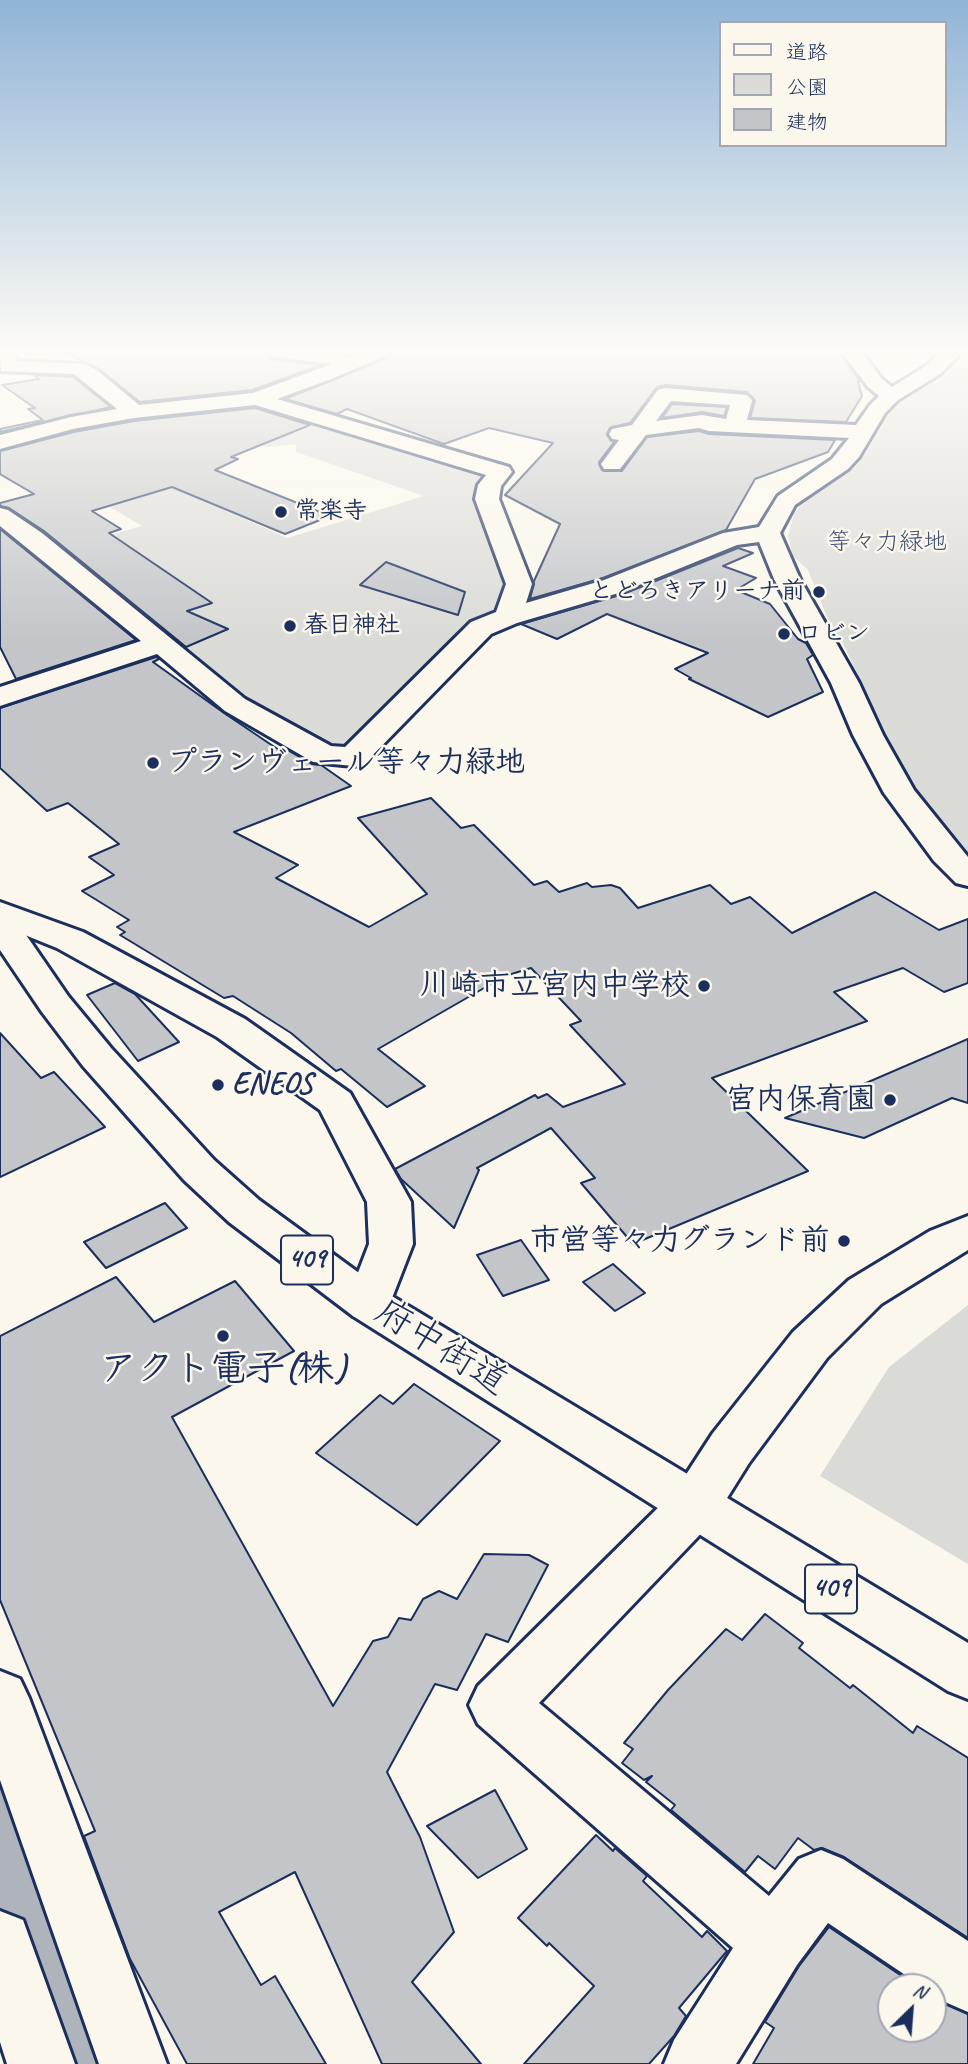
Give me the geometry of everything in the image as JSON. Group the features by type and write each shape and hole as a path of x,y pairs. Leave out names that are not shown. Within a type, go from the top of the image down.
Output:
{"main road":[{"path":"418,447 501,472 490,485 486,499 519,583 508,617"},
{"path":"612,464 621,447"},
{"path":"768,533 786,501 839,464 854,447"},
{"path":"0,515 33,538 235,705 324,755 353,757 481,628 508,617 613,586 732,537 768,533"},
{"path":"768,533 786,579 845,683 868,735 900,793 946,854 968,876"},
{"path":"0,697 161,644"},
{"path":"0,913 70,940 232,1028 335,1102 389,1202 391,1244 369,1304"},
{"name":"府中街道","path":"0,924 55,1004 97,1057 199,1170 244,1212 369,1304 968,1673"},
{"path":"774,1942 498,1705 694,1506 731,1448 810,1345 865,1293 946,1242 968,1232"},
{"path":"0,1698 133,2064"},
{"path":"698,2064 774,1942 821,1881 968,1979"},
{"path":"0,1943 41,2064"}],"green space":[{"path":"296,447 407,447 493,473 511,584 498,615 349,750 329,748 248,704 63,549 142,526 108,506 172,487 287,538 424,496 296,452"},
{"name":"等々力緑地","path":"869,447 968,447 968,854 913,785 884,733 843,643 827,617 808,570 793,556 788,536 794,514 800,505 819,487 854,468"},
{"path":"968,1305 968,1564 820,1476 889,1367"}],"building":[{"path":"14,447 255,447 231,457 238,459 215,470 330,516 285,534 172,487 92,511 121,529 109,533 212,603 187,611 228,629 186,647 44,531 9,508 0,506 0,503 34,494 0,474 0,451"},
{"path":"549,447 610,447 599,462 602,470 622,471 639,447 831,447 828,452 755,479 726,530 603,578 530,599 534,581 560,524 505,495"},
{"path":"0,529 136,640 16,679 0,647"},
{"path":"738,548 753,553 723,566 756,578 736,590 770,604 798,639 806,643 813,655 807,659 823,692 768,717 689,679 691,678 675,669 708,653 607,614 557,639 521,624 623,594"},
{"path":"386,562 465,592 458,615 360,585"},
{"path":"156,657 159,659 153,662 279,750 284,748 312,764 321,765 351,786 234,832 298,865 276,878 369,927 427,894 358,818 431,798 461,828 474,825 534,885 547,881 559,892 587,883 592,887 611,885 620,888 638,908 710,885 731,904 750,897 792,933 875,892 939,930 968,919 968,983 944,992 903,968 834,992 867,1021 712,1078 808,1171 633,1244 581,1183 595,1178 551,1128 477,1168 479,1170 454,1228 401,1179 395,1169 535,1095 538,1098 547,1094 563,1107 625,1084 570,1025 581,1021 531,968 505,976 378,1049 425,1086 387,1107 341,1069 336,1071 291,1033 233,996 224,998 120,935 125,932 117,927 129,920 82,891 114,875 89,857 119,844 68,803 47,811 0,768 0,708"},
{"path":"115,983 135,994 179,1042 138,1061 87,995"},
{"path":"0,1033 41,1078 54,1072 105,1127 0,1177"},
{"path":"968,1039 968,1103 952,1098 864,1138 785,1118"},
{"path":"165,1203 187,1228 106,1268 84,1242"},
{"path":"521,1240 549,1280 503,1296 477,1255"},
{"path":"613,1264 645,1293 615,1311 583,1282"},
{"path":"116,1277 154,1322 235,1281 294,1351 172,1417 333,1706 373,1641 388,1637 399,1618 411,1620 423,1599 439,1591 457,1599 484,1554 529,1555 548,1565 508,1642 486,1634 457,1690 435,1684 387,1772 420,1837 454,1932 412,1982 481,2064 382,2064 295,1872 219,1912 261,1985 275,1976 326,2064 187,2064 130,1959 84,1836 95,1831 0,1600 0,1336"},
{"path":"414,1384 500,1441 417,1525 316,1453 380,1395 393,1404"},
{"path":"765,1614 803,1643 799,1648 850,1688 853,1685 913,1733 917,1726 968,1758 968,1938 844,1857 822,1848 814,1850 798,1838 775,1869 758,1856 745,1872 671,1810 675,1805 646,1782 652,1776 644,1780 622,1763 633,1749 624,1743 668,1690 726,1629 742,1640"},
{"path":"495,1790 527,1849 478,1878 427,1826"},
{"path":"596,1835 647,1876 643,1881 702,1937 707,1931 727,1951 679,2008 686,2016 674,2036 649,2064 524,2064 594,1986 518,1918"},
{"path":"829,1927 897,1973 877,1973 877,2043 947,2043 947,2004 968,2014 968,2064 753,2064 774,2028 765,2022 799,1966"}],"waterway":[{"path":"0,1813 86,2064"}],"place":[{"name":"常楽寺","path":"281,512"},
{"name":"とどろきアリーナ前","path":"819,592"},
{"name":"春日神社","path":"290,626"},
{"name":"ロビン","path":"784,634"},
{"name":"プランヴェール等々力緑地","path":"153,763"},
{"name":"川崎市立宮内中学校","path":"704,986"},
{"name":"ENEOS","path":"218,1085"},
{"name":"宮内保育園","path":"890,1100"},
{"name":"市営等々力グランド前","path":"844,1241"},
{"name":"アクト電子(株)","path":"223,1336"}]}
